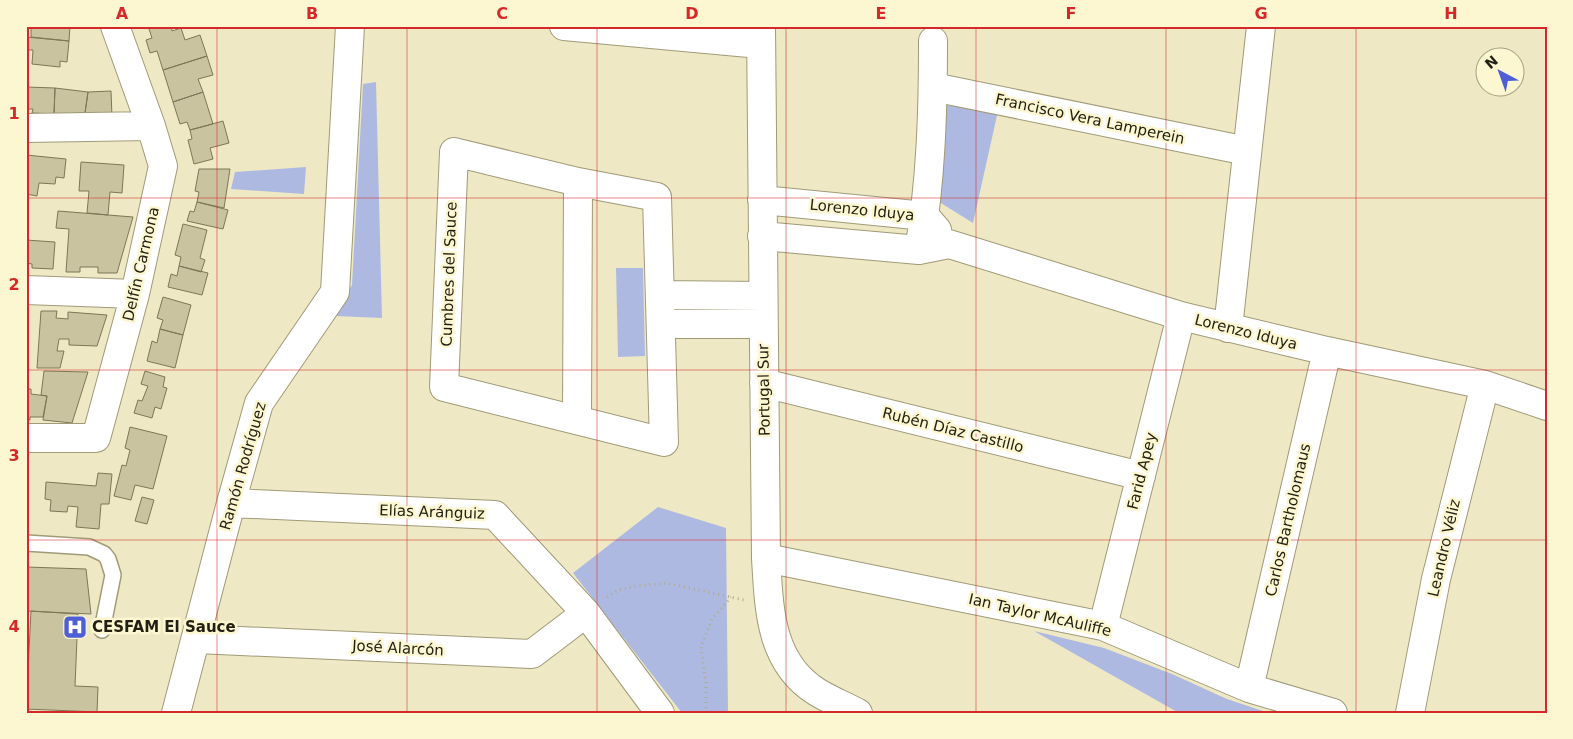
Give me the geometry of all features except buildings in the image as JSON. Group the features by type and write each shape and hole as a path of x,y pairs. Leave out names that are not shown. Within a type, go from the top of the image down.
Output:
{"street":[{"name":"Delfín Carmona","path":"26,438 96,438 135,294 163,166 152,126 115,26"},
{"name":"Ramón Rodríguez","path":"176,713 259,403 335,292 350,26"},
{"path":"564,26 761,35"},
{"path":"1228,328 1261,26"},
{"name":"Portugal Sur","path":"761,35 766,558 769,604 774,636 790,666 816,691 858,713"},
{"path":"920,250 925,216 933,87 933,41"},
{"name":"Francisco Vera Lamperein","path":"933,87 1247,152"},
{"path":"26,128 152,126"},
{"name":"Cumbres del Sauce","path":"454,152 578,182 657,197 660,295 664,442 444,387 454,152"},
{"path":"577,419 578,182"},
{"name":"Lorenzo Iduya","path":"762,200 925,216 949,244"},
{"name":"Lorenzo Iduya","path":"762,236 920,250 949,244 1181,316 1327,351 1485,385 1547,406"},
{"path":"26,290 135,294"},
{"path":"660,295 763,296"},
{"name":"Farid Apey","path":"1103,626 1181,316"},
{"path":"661,324 764,324"},
{"name":"Carlos Bartholomaus","path":"1249,688 1327,351"},
{"name":"Rubén Díaz Castillo","path":"764,384 1141,476"},
{"name":"Leandro Véliz","path":"1410,713 1436,579 1485,385"},
{"name":"Elías Aránguiz","path":"231,503 495,515 586,613 660,713"},
{"name":"Ian Taylor McAuliffe","path":"766,558 1103,626 1249,688 1334,713"},
{"name":"José Alarcón","path":"197,639 532,654 586,613"}],"lane":[{"path":"26,543 89,547 104,554 108,559 113,575 102,630"}],"path":[{"path":"586,613 618,590 667,583 769,604"},
{"path":"706,713 706,684 701,647 712,619 731,597"}],"shaded area":[{"path":"376,82 382,318 335,316 352,285 363,84"},
{"path":"944,105 998,111 973,223 936,200"},
{"path":"306,167 304,194 231,189 235,172"},
{"path":"616,268 643,268 645,356 618,357"},
{"path":"658,507 726,528 728,713 682,713 573,573"},
{"path":"1034,631 1104,648 1172,674 1227,699 1269,713 1179,713"}],"place":[{"name":"CESFAM El Sauce","path":"75,627"}]}
